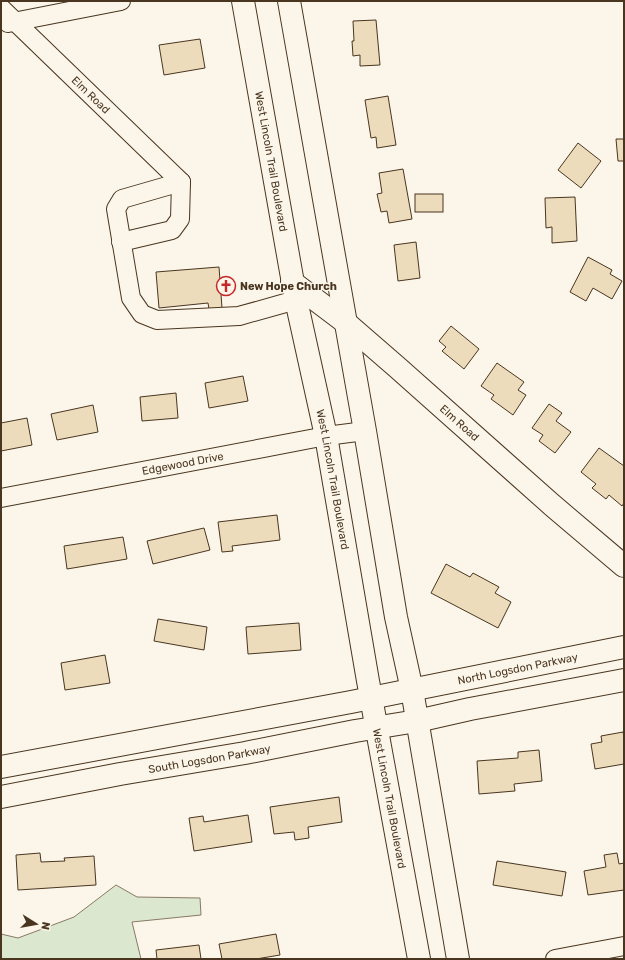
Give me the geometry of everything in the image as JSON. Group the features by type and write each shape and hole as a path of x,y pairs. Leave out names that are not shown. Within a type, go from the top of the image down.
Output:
{"main road":[{"name":"West Lincoln Trail Boulevard","path":"243,1 294,291 326,436 419,959"},
{"path":"289,1 365,431 396,617 412,690 458,959"},
{"name":"Elm Road","path":"294,291 345,322 624,566"},
{"name":"North Logsdon Parkway","path":"412,690 624,647"},
{"path":"417,721 470,709 624,680"},
{"path":"1,767 412,690"},
{"name":"South Logsdon Parkway","path":"1,798 330,735 417,721"}],"street":[{"path":"8,23 121,1"},
{"name":"Elm Road","path":"1,8 8,23 181,182"},
{"path":"121,242 172,230 180,219 181,182 122,199 116,209 121,242 130,298 142,314 158,320 239,316 294,291"},
{"name":"Edgewood Drive","path":"1,498 326,436 365,431"},
{"path":"555,959 624,946"}],"green space":[{"path":"116,885 137,897 200,898 201,915 132,922 141,959 1,959 1,934 18,938 74,917"}],"building":[{"path":"376,20 380,65 360,66 360,55 353,56 353,21"},
{"path":"200,39 205,68 164,75 159,45"},
{"path":"388,96 396,145 377,148 376,137 371,138 365,100"},
{"path":"616,139 624,139 624,161 618,161"},
{"path":"578,143 601,161 581,188 558,170"},
{"path":"403,169 412,219 389,223 387,211 381,212 377,194 382,193 379,173"},
{"path":"415,194 443,194 443,212 415,212"},
{"path":"575,197 577,241 552,243 552,227 546,228 545,198"},
{"path":"416,242 420,278 398,281 394,245"},
{"path":"588,257 612,270 610,274 622,281 612,299 593,288 586,301 570,292"},
{"path":"219,267 222,308 209,309 208,303 159,308 156,272"},
{"path":"451,326 479,349 464,369 442,351 446,347 439,341"},
{"path":"497,363 524,382 518,390 526,395 513,415 491,399 494,395 481,386"},
{"path":"243,376 248,401 209,408 205,383"},
{"path":"176,393 178,418 142,421 140,397"},
{"path":"549,404 562,413 556,421 571,432 555,453 539,441 543,435 532,428"},
{"path":"93,405 98,432 57,440 51,414"},
{"path":"27,418 32,445 1,451 1,423"},
{"path":"599,448 624,466 624,503 622,506 609,495 606,499 592,488 596,484 581,472"},
{"path":"277,515 280,540 232,546 233,551 222,552 218,522"},
{"path":"204,528 210,550 153,564 147,541"},
{"path":"123,537 127,559 67,569 64,546"},
{"path":"446,564 470,577 473,573 499,587 495,593 511,602 498,628 431,593"},
{"path":"158,619 207,627 204,650 154,641"},
{"path":"299,623 301,650 248,654 246,627"},
{"path":"105,655 110,683 65,690 61,663"},
{"path":"623,732 624,764 595,769 591,744 602,742 601,736"},
{"path":"539,750 542,781 514,784 515,791 479,794 477,761 518,758 518,752"},
{"path":"339,797 342,822 308,827 309,838 295,840 294,832 274,834 270,807"},
{"path":"248,815 252,842 194,851 189,818 203,816 204,822"},
{"path":"40,853 41,862 65,861 64,858 94,856 96,885 18,890 16,855"},
{"path":"617,853 619,864 624,863 624,890 588,895 584,871 606,867 604,855"},
{"path":"497,861 566,872 562,896 493,885"},
{"path":"276,934 280,955 256,959 222,959 219,944"},
{"path":"199,945 201,959 157,959 156,950"}],"place":[{"name":"New Hope Church","path":"226,286"}]}
